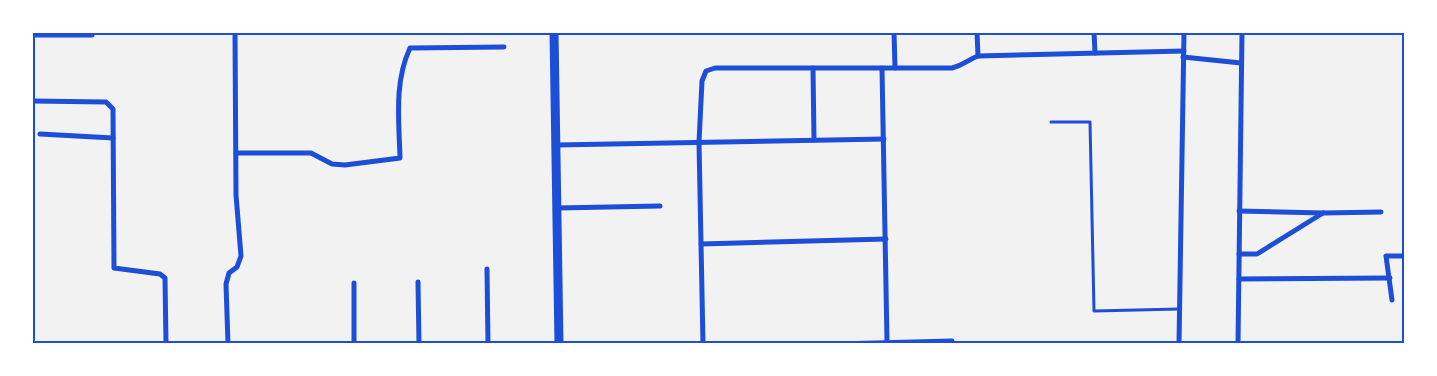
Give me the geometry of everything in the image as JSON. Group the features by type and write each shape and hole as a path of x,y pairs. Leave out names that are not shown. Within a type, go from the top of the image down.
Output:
{"street":[{"path":"228,344 226,284 229,273 237,267 241,256 236,195 235,32"},
{"path":"554,32 559,344"},
{"path":"894,32 895,68"},
{"path":"977,32 978,56"},
{"path":"1094,32 1095,53"},
{"path":"1179,344 1184,32"},
{"path":"1238,344 1242,32"},
{"path":"32,35 92,35"},
{"path":"236,153 311,153 332,164 345,165 400,158 399,95 404,61 410,48 504,47"},
{"path":"702,344 699,142 702,81 706,71 715,68 952,68 963,65 970,59 978,56 1095,53 1184,54 1241,63"},
{"path":"813,68 814,140"},
{"path":"882,68 887,342"},
{"path":"32,101 106,102 113,109 114,268 160,274 165,278 166,344"},
{"path":"40,134 113,138"},
{"path":"556,145 884,139"},
{"path":"557,208 660,206"},
{"path":"1239,211 1381,212"},
{"path":"1239,254 1257,254 1323,213"},
{"path":"701,244 886,239"},
{"path":"1392,300 1386,256 1404,256"},
{"path":"487,269 488,344"},
{"path":"1239,279 1390,278"},
{"path":"418,282 419,344"},
{"path":"354,283 354,344"},
{"path":"836,344 952,341"}],"lane":[{"path":"1051,122 1090,122 1094,311 1180,309"}]}
